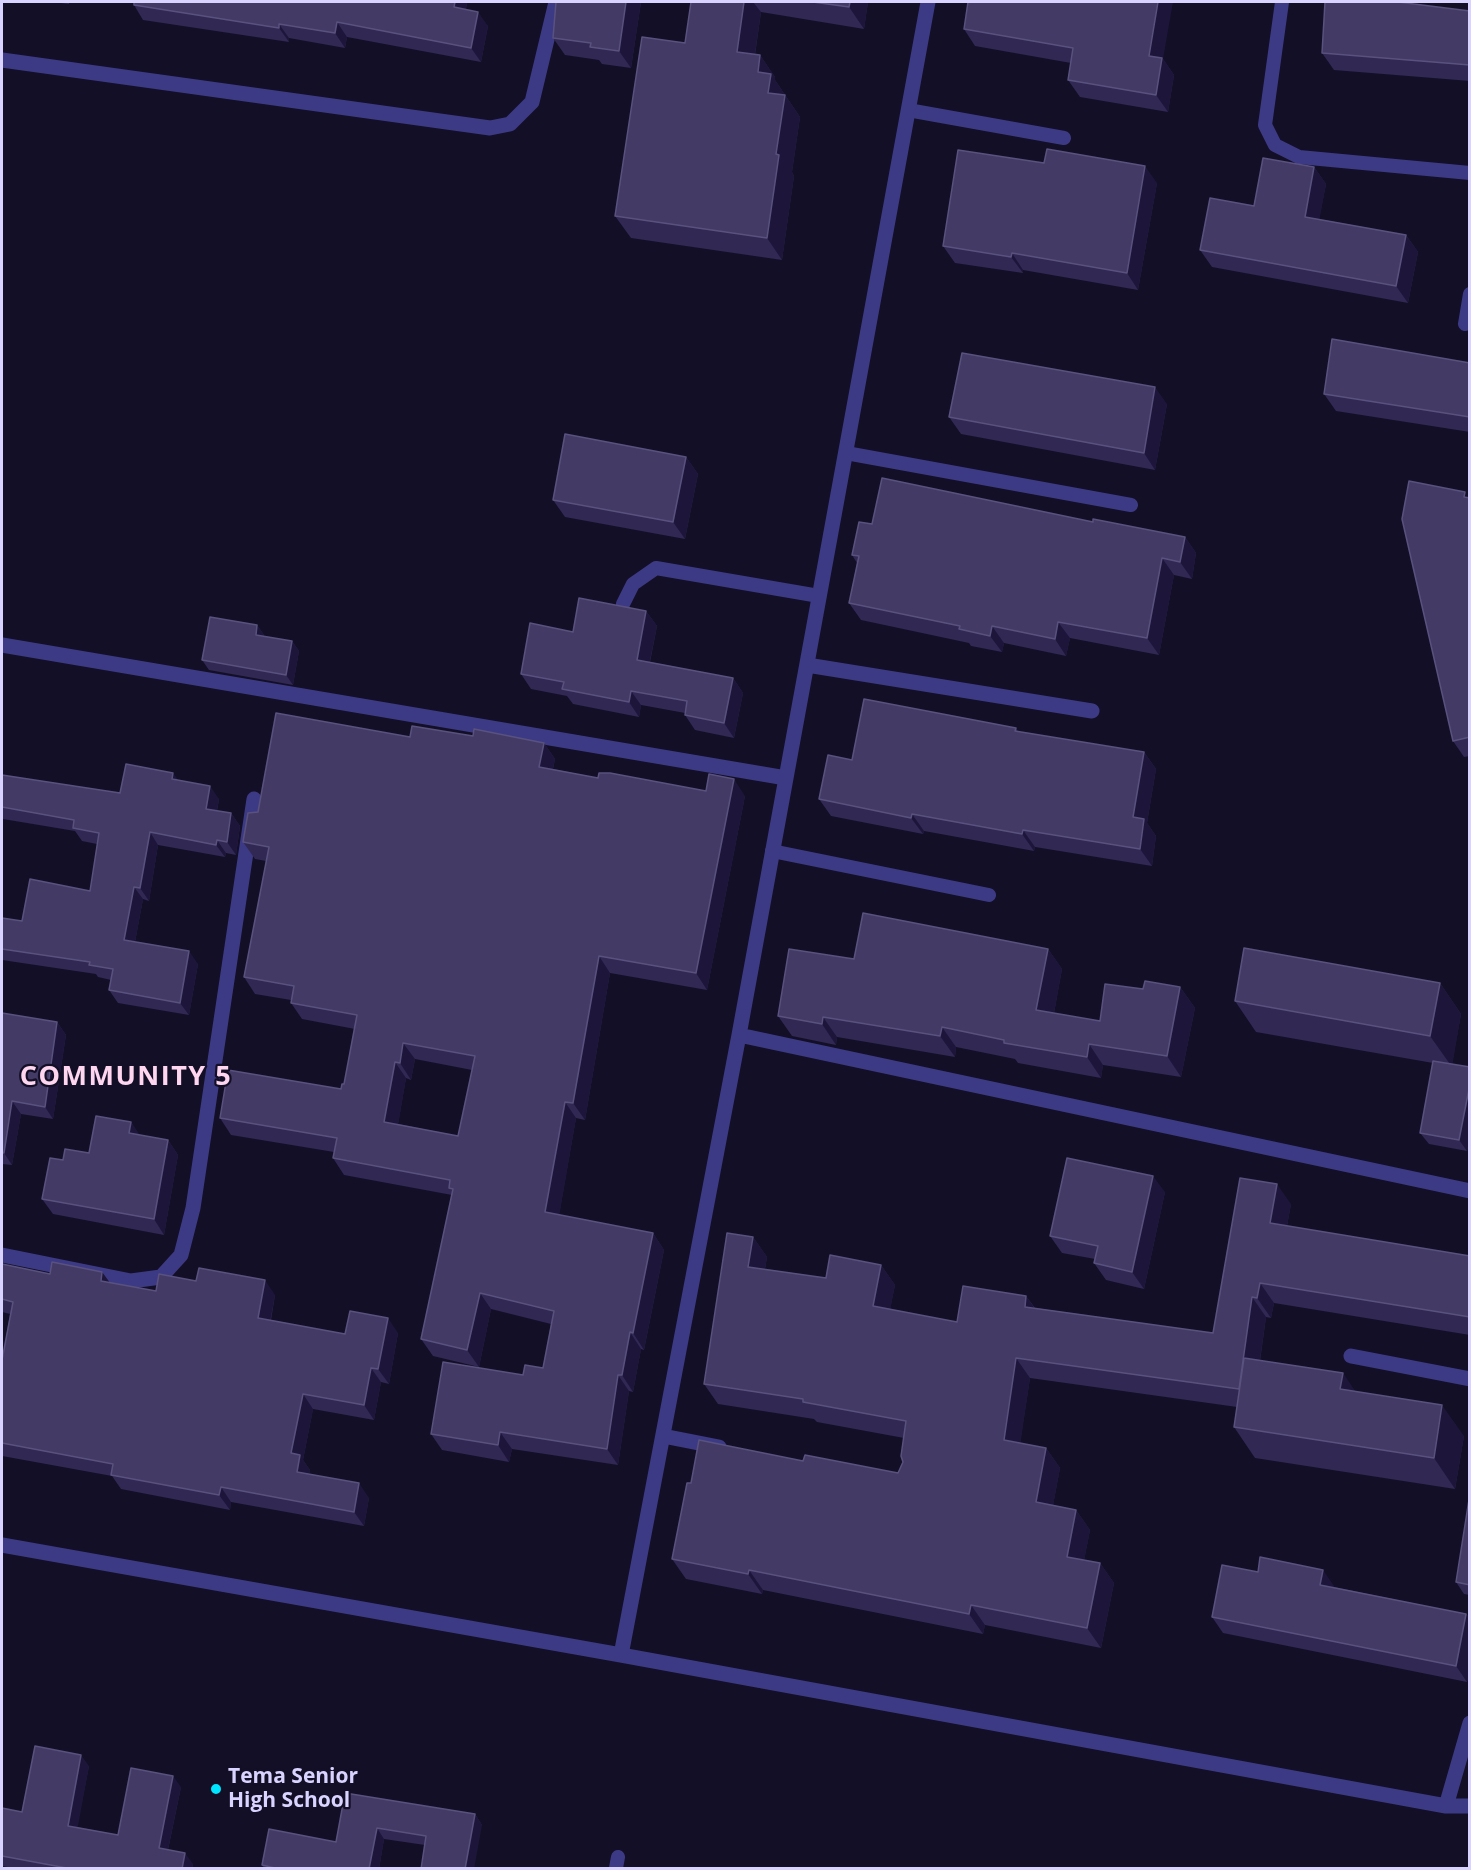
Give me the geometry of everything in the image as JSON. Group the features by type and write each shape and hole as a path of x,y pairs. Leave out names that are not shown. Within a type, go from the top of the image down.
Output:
{"street":[{"path":"2,60 490,128 510,124 532,102 556,2"},
{"path":"621,1655 739,1035 928,2"},
{"path":"2,645 786,778"},
{"path":"807,665 1092,711"},
{"path":"2,1255 131,1281 161,1277 181,1255 194,1208 254,799"},
{"path":"739,1035 1470,1191"},
{"path":"1351,1356 1470,1379"},
{"path":"663,1436 733,1449"},
{"path":"2,1545 621,1655 1446,1806 1470,1806"},
{"path":"1446,1806 1470,1724"}],"lane":[{"path":"1282,2 1265,125 1275,145 1299,157 1470,173"},
{"path":"908,110 1064,138"},
{"path":"1465,324 1470,294"},
{"path":"846,453 1131,505"},
{"path":"623,604 633,584 656,568 819,596"},
{"path":"772,851 989,895"}],"building":[{"path":"134,2 455,2 454,7 478,12 471,48 337,22 335,33 279,24 279,28 134,5"},
{"path":"556,2 626,2 619,51 590,47 591,43 553,38"},
{"path":"691,2 744,2 737,52 760,55 758,72 771,74 768,93 785,95 767,238 615,216 642,37 685,43"},
{"path":"813,2 850,2 849,7"},
{"path":"968,2 1158,2 1149,56 1162,58 1156,95 1068,80 1073,48 964,29"},
{"path":"1325,2 1398,2 1470,11 1470,65 1322,53"},
{"path":"1047,149 1145,166 1127,273 1012,253 1011,257 943,246 958,150 1044,163"},
{"path":"1263,158 1314,167 1305,217 1406,235 1396,286 1200,250 1210,198 1254,206"},
{"path":"1332,339 1470,363 1470,417 1324,394"},
{"path":"962,353 1155,387 1144,453 949,417"},
{"path":"565,434 686,457 673,522 553,500"},
{"path":"882,478 1093,522 1093,519 1185,537 1180,562 1162,558 1147,638 1058,622 1055,639 992,626 990,636 959,629 960,626 849,603 859,556 852,555 859,522 872,524"},
{"path":"1409,481 1465,492 1464,497 1470,498 1470,737 1453,741 1402,519"},
{"path":"579,598 646,611 637,660 733,678 724,723 685,715 687,701 631,691 629,702 562,689 564,682 521,674 530,623 573,632"},
{"path":"210,617 257,625 256,635 292,641 286,675 202,660"},
{"path":"864,699 1016,728 1015,731 1144,752 1133,817 1144,819 1140,849 1023,830 1022,834 912,814 911,818 819,799 828,755 852,760"},
{"path":"276,713 410,737 412,726 473,736 474,729 544,743 539,767 598,778 599,773 610,773 706,791 709,774 734,779 696,973 599,956 573,1103 565,1102 545,1212 653,1233 633,1333 630,1332 622,1375 618,1375 607,1449 500,1432 498,1445 431,1434 443,1362 523,1375 525,1365 543,1368 554,1311 480,1293 467,1350 421,1339 453,1189 449,1188 450,1180 333,1158 337,1138 220,1118 228,1070 341,1089 344,1084 357,1015 291,1003 294,986 244,977 269,847 243,842 248,813 258,812","holes":["403,1043 475,1056 458,1136 384,1122 395,1062 400,1063"]},
{"path":"126,764 173,773 172,779 210,786 206,809 231,813 227,842 217,840 216,845 150,832 140,888 134,887 124,940 189,951 180,1003 109,990 113,969 89,965 90,962 2,949 2,918 22,921 30,879 90,891 99,833 73,828 74,820 2,807 2,775 120,793"},
{"path":"863,913 1048,949 1036,1010 1100,1021 1105,984 1143,989 1145,981 1180,987 1167,1056 1089,1044 1087,1057 1004,1043 1004,1040 942,1027 940,1036 823,1017 822,1024 778,1016 789,949 854,959"},
{"path":"1244,948 1440,983 1430,1036 1235,1001"},
{"path":"2,1013 57,1022 45,1107 12,1101 4,1153 2,1152"},
{"path":"1433,1061 1470,1067 1470,1084 1459,1140 1420,1133"},
{"path":"96,1116 131,1122 129,1133 168,1140 154,1219 42,1199 50,1158 63,1160 65,1149 89,1153"},
{"path":"1067,1158 1153,1176 1132,1272 1094,1263 1098,1246 1050,1236"},
{"path":"1240,1178 1277,1184 1270,1223 1470,1256 1470,1317 1260,1283 1257,1298 1252,1297 1239,1389 1016,1358 1004,1440 1046,1448 1036,1502 1076,1510 1067,1557 1100,1563 1087,1628 971,1605 969,1614 749,1570 748,1574 672,1559 687,1483 691,1483 699,1440 803,1461 805,1455 898,1473 903,1462 901,1456 906,1421 803,1402 803,1399 704,1384 727,1233 753,1237 748,1267 826,1278 830,1255 881,1265 873,1306 957,1322 963,1286 1026,1296 1025,1307 1213,1333"},
{"path":"52,1262 102,1272 101,1281 156,1291 159,1274 196,1281 199,1268 265,1280 258,1318 345,1334 350,1311 388,1318 378,1369 371,1368 364,1405 303,1394 291,1453 300,1455 297,1472 359,1483 354,1512 221,1487 219,1495 111,1475 113,1464 2,1443 2,1360 13,1302 2,1299 2,1264 50,1274"},
{"path":"1244,1358 1343,1373 1340,1389 1442,1405 1434,1458 1234,1427"},
{"path":"1470,1493 1470,1585 1456,1582"},
{"path":"1260,1557 1323,1570 1320,1585 1466,1614 1456,1666 1212,1617 1222,1565 1258,1572"},
{"path":"35,1746 81,1755 68,1826 118,1835 131,1768 173,1776 159,1848 185,1853 182,1869 72,1869 2,1856 2,1808 22,1812"},
{"path":"345,1793 475,1814 465,1869 421,1869 426,1836 377,1828 369,1869 279,1869 262,1865 269,1829 336,1842"}],"place":[{"name":"Tema Senior High School","path":"216,1789"}],"district":[{"name":"COMMUNITY 5","path":"126,1077"}]}
